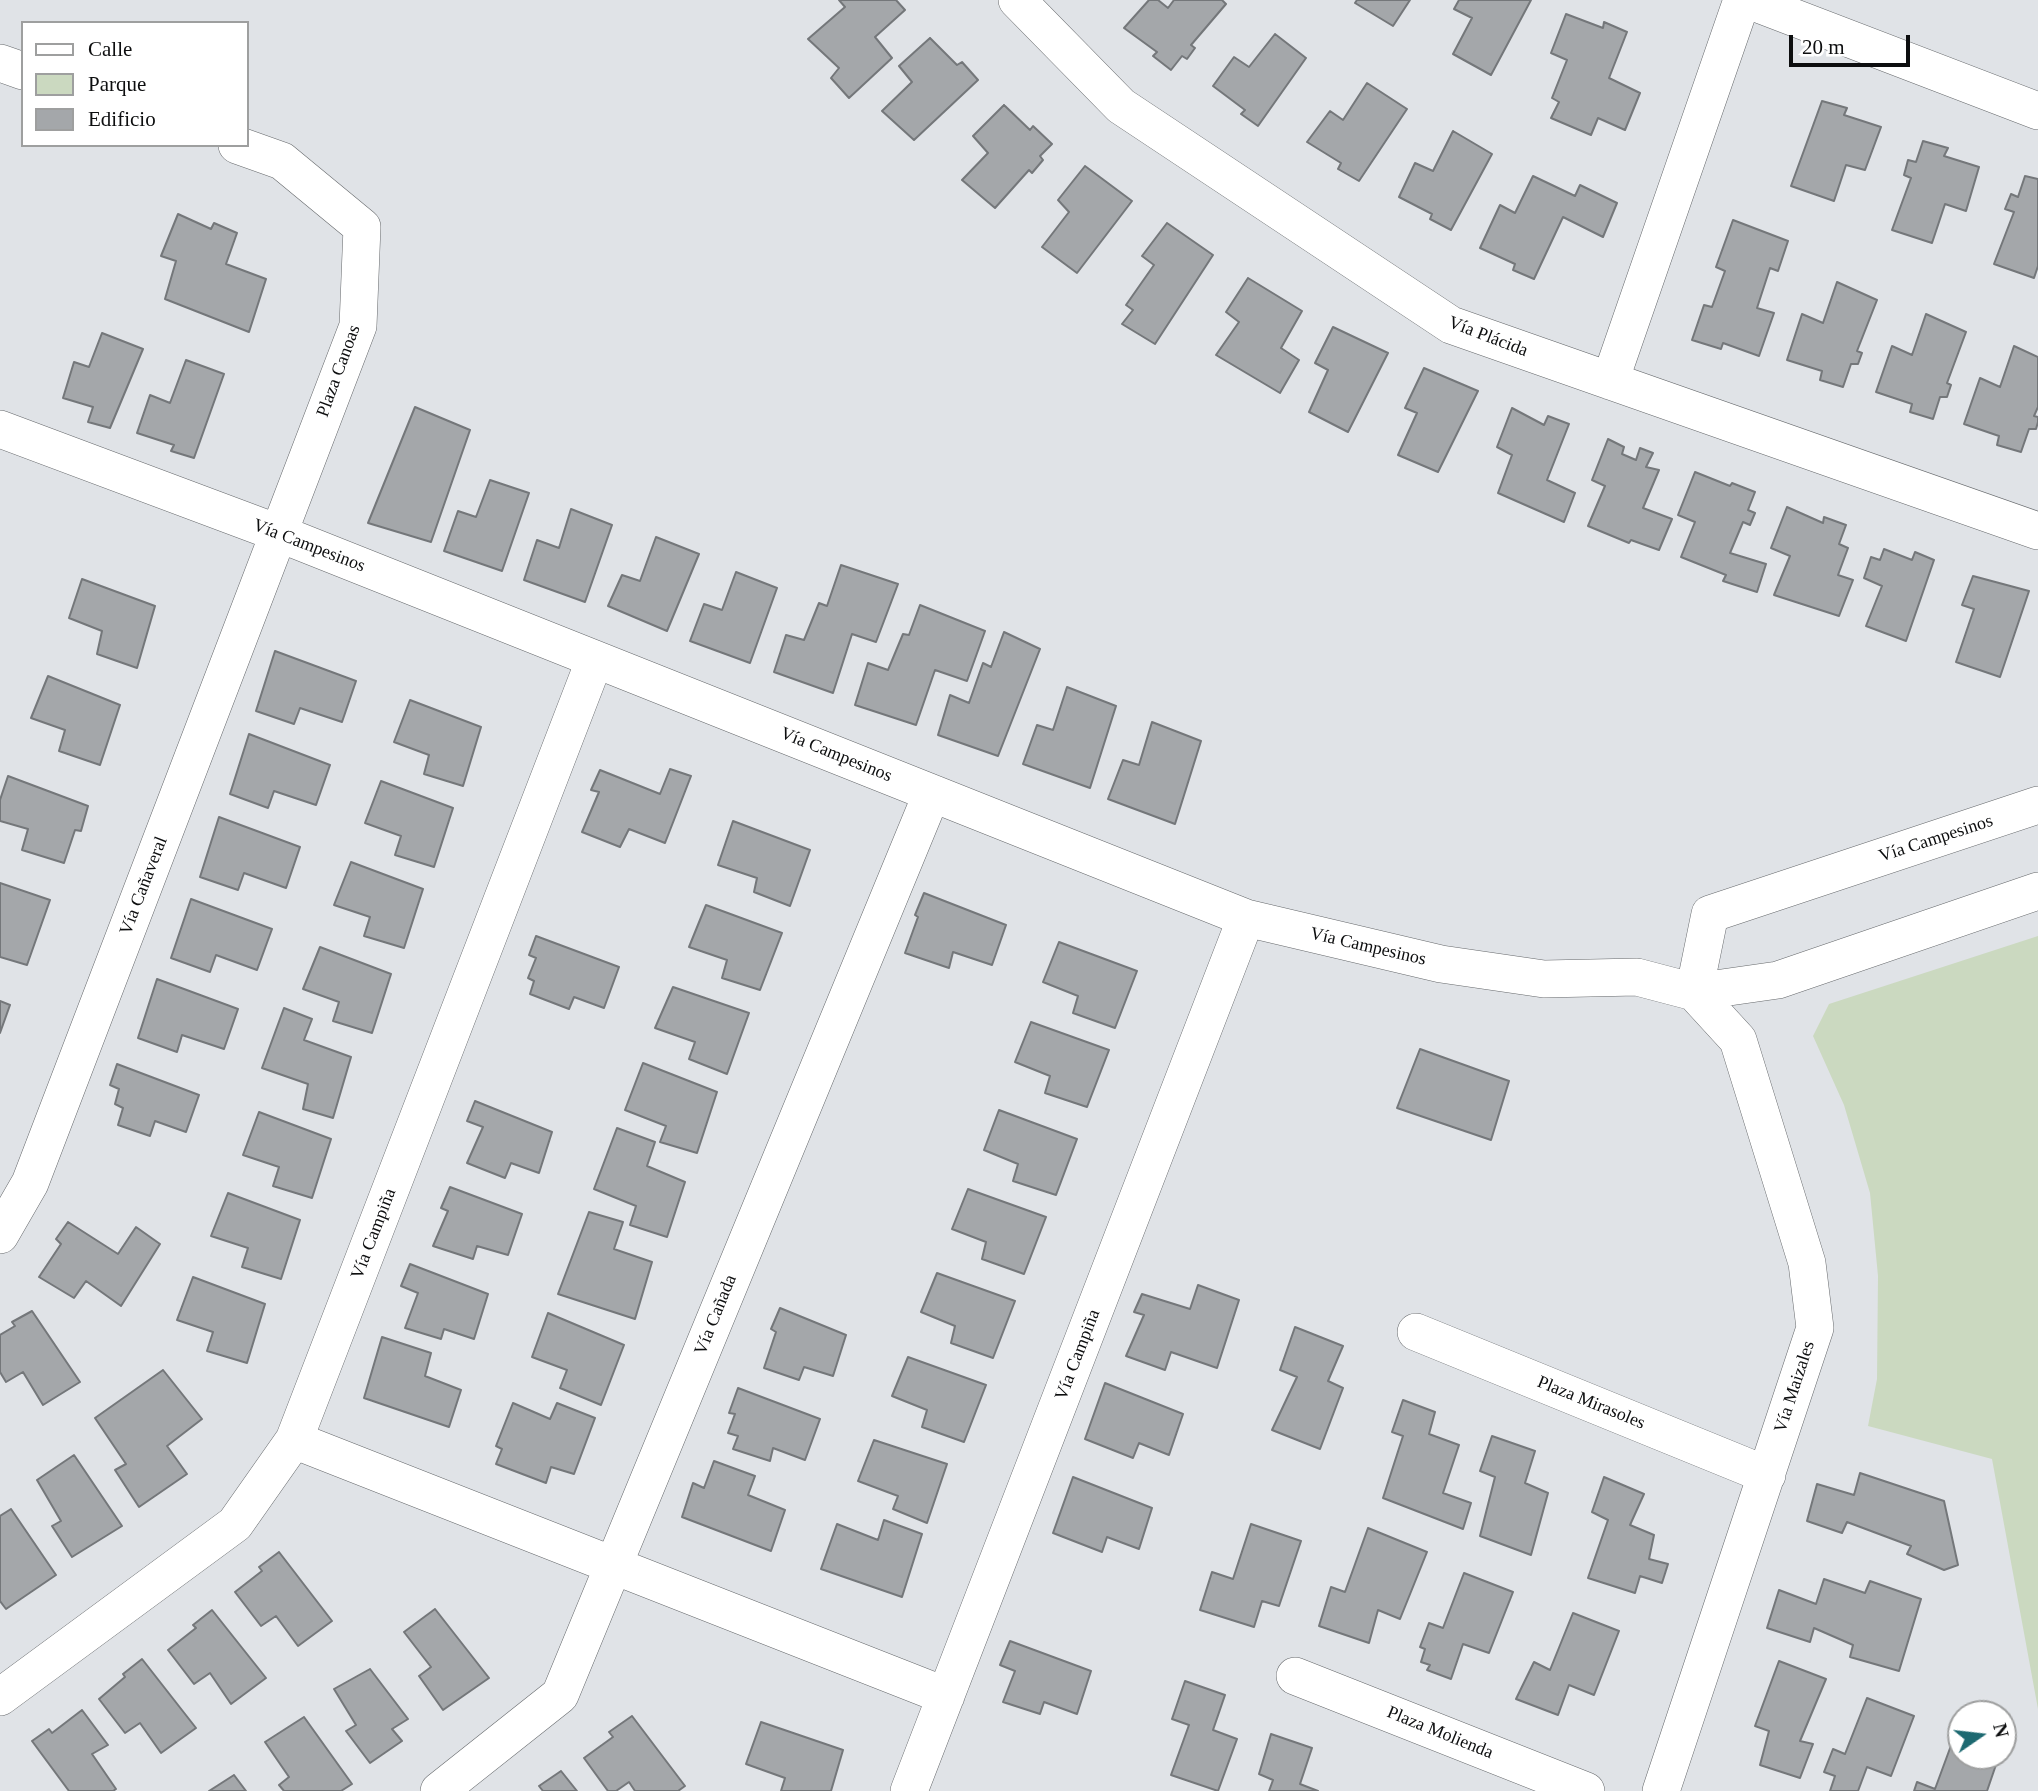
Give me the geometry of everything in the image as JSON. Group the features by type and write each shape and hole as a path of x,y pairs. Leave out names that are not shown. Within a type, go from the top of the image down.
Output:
{"street":[{"name":"Vía Plácida","path":"1017,0 1121,106 1451,325 2038,531"},
{"path":"1610,381 1742,0"},
{"path":"1748,0 2038,111"},
{"path":"0,63 21,70"},
{"name":"Plaza Canoas","path":"243,147 282,161 362,227 358,326 278,533"},
{"name":"Vía Campesinos","path":"0,429 278,533 1246,919 1441,964 1544,979 1637,977 1694,992 1778,980 2038,891"},
{"name":"Vía Cañaveral","path":"0,1235 30,1182 278,533"},
{"name":"Vía Campiña","path":"0,1697 235,1524 294,1440 595,659"},
{"name":"Vía Cañada","path":"439,1791 560,1695 932,793"},
{"name":"Vía Campesinos","path":"1694,992 1710,914 2038,805"},
{"name":"Vía Campiña","path":"909,1791 1246,919"},
{"name":"Vía Maizales","path":"1668,1789 1815,1328 1807,1263 1738,1040 1694,992"},
{"name":"Plaza Mirasoles","path":"1416,1332 1766,1475"},
{"path":"294,1440 946,1696"},
{"name":"Plaza Molienda","path":"1295,1676 1586,1791"}],"green space":[{"path":"2038,936 2038,1709 1992,1459 1868,1426 1877,1379 1878,1276 1870,1193 1844,1105 1813,1036 1829,1004"}],"building":[{"path":"839,0 896,0 905,10 875,37 892,58 849,98 831,78 839,68 808,39 845,7"},
{"path":"1149,0 1158,0 1168,8 1174,0 1222,0 1226,4 1191,45 1195,48 1187,59 1182,56 1171,70 1153,56 1157,52 1124,28"},
{"path":"1357,0 1410,0 1393,26 1355,3"},
{"path":"1459,0 1531,0 1491,75 1453,54 1472,18 1454,9"},
{"path":"1566,14 1603,28 1604,22 1627,32 1609,78 1640,93 1625,130 1598,118 1591,135 1551,118 1559,102 1552,98 1567,60 1551,53"},
{"path":"1275,34 1306,58 1258,126 1241,114 1245,110 1213,86 1234,57 1249,67"},
{"path":"930,38 957,65 962,62 978,80 914,140 882,111 912,82 899,66"},
{"path":"1367,83 1407,109 1359,181 1338,169 1341,163 1307,142 1330,111 1343,120"},
{"path":"1822,101 1847,108 1844,115 1881,127 1865,170 1846,165 1834,201 1791,186"},
{"path":"1004,105 1030,130 1033,126 1052,144 1040,156 1043,160 1032,173 1029,170 995,208 962,180 988,153 973,136"},
{"path":"1453,131 1492,154 1451,230 1430,219 1432,214 1399,197 1415,163 1433,171"},
{"path":"1923,141 1948,148 1944,156 1979,167 1966,211 1945,204 1932,243 1892,230 1911,178 1904,175 1908,160 1916,162"},
{"path":"1085,166 1132,201 1077,273 1042,247 1069,212 1058,200"},
{"path":"1533,176 1575,196 1580,185 1617,203 1603,237 1563,217 1534,279 1513,270 1515,264 1480,248 1500,205 1515,213"},
{"path":"2025,176 2038,179 2038,266 2034,278 1994,264 2014,212 2005,209 2011,194 2018,197"},
{"path":"178,214 211,229 214,223 237,233 226,264 266,279 249,332 165,299 176,261 161,256"},
{"path":"1733,220 1788,241 1778,271 1770,268 1757,308 1774,313 1759,356 1723,343 1721,349 1692,340 1704,305 1712,307 1725,271 1716,267"},
{"path":"1167,223 1213,255 1155,344 1122,324 1133,310 1126,305 1154,265 1142,256"},
{"path":"1248,278 1302,311 1281,348 1299,360 1280,393 1216,355 1239,322 1226,312"},
{"path":"1837,282 1877,300 1857,351 1862,353 1858,364 1851,364 1843,387 1820,380 1822,371 1787,360 1802,314 1823,323"},
{"path":"1926,314 1966,332 1947,383 1951,385 1947,397 1940,397 1933,419 1910,412 1912,404 1876,392 1892,346 1912,355"},
{"path":"1333,327 1388,353 1348,432 1309,412 1328,370 1315,363"},
{"path":"102,333 143,349 110,428 88,422 93,407 63,398 74,362 89,367"},
{"path":"2014,346 2038,357 2038,407 2034,416 2038,417 2038,422 2036,429 2029,429 2021,452 1997,445 1999,436 1964,424 1980,378 2000,387"},
{"path":"186,360 224,374 194,458 171,451 174,445 137,433 150,395 170,403"},
{"path":"1424,368 1478,391 1438,472 1398,455 1417,413 1405,408"},
{"path":"415,407 470,430 431,542 368,523"},
{"path":"1512,408 1544,425 1548,416 1569,424 1547,480 1575,493 1564,522 1498,493 1512,455 1497,447"},
{"path":"1608,439 1624,447 1622,454 1636,460 1640,448 1653,453 1646,467 1659,470 1643,508 1672,519 1659,550 1631,540 1629,543 1588,526 1605,486 1592,480"},
{"path":"1695,472 1730,486 1732,483 1755,492 1748,510 1755,513 1750,525 1743,522 1730,553 1766,564 1757,592 1723,581 1726,575 1681,557 1695,522 1678,515"},
{"path":"490,480 529,493 502,571 444,551 458,511 476,517"},
{"path":"1787,507 1823,523 1824,517 1846,525 1839,544 1848,548 1838,575 1853,580 1839,616 1774,595 1790,556 1771,548"},
{"path":"571,509 612,525 585,602 524,580 537,540 559,548"},
{"path":"656,537 699,554 667,631 608,606 622,575 640,581"},
{"path":"1884,549 1912,560 1915,552 1934,560 1906,641 1866,626 1882,586 1864,578 1871,557 1880,560"},
{"path":"841,565 898,584 876,642 852,634 833,693 774,672 786,635 804,640 819,603 827,606"},
{"path":"736,572 777,588 750,663 690,641 704,604 722,610"},
{"path":"1973,576 2029,591 2000,677 1956,662 1974,609 1962,605"},
{"path":"82,579 155,606 137,668 97,654 102,631 69,618"},
{"path":"920,605 985,631 967,681 935,670 916,725 855,705 868,663 888,670 903,634 909,635"},
{"path":"1004,632 1040,649 998,756 938,735 950,695 969,703 983,663 991,667"},
{"path":"275,651 356,681 342,722 300,708 294,724 256,711"},
{"path":"48,676 120,705 100,765 59,751 65,730 31,718"},
{"path":"1067,687 1116,706 1090,788 1023,764 1037,725 1053,730"},
{"path":"410,700 481,727 463,786 424,774 429,755 394,742"},
{"path":"1152,722 1201,741 1175,824 1108,799 1123,760 1139,765"},
{"path":"249,734 330,765 316,805 274,791 268,808 230,794"},
{"path":"670,769 691,776 665,843 629,829 620,847 582,832 599,792 591,790 600,770 660,794"},
{"path":"8,776 88,806 81,831 75,830 64,863 22,850 28,829 0,821 0,800"},
{"path":"381,781 453,808 434,867 395,855 401,836 365,823"},
{"path":"219,817 300,847 286,888 244,873 238,890 200,877"},
{"path":"733,821 810,850 790,906 754,892 757,878 718,865"},
{"path":"351,862 423,889 404,948 364,936 370,917 334,905"},
{"path":"0,883 50,900 27,965 0,957"},
{"path":"924,893 1006,925 992,965 953,952 949,968 905,953"},
{"path":"191,899 272,929 257,970 216,955 210,972 171,958"},
{"path":"706,905 782,933 760,990 722,978 727,960 689,947"},
{"path":"536,936 619,967 604,1008 574,997 569,1009 530,994 534,981 528,978 536,958 529,955"},
{"path":"1059,942 1137,971 1115,1028 1073,1013 1078,996 1043,982"},
{"path":"320,947 391,974 372,1033 333,1021 339,1002 303,989"},
{"path":"157,979 238,1009 224,1049 182,1035 177,1052 138,1038"},
{"path":"673,987 749,1013 727,1074 689,1059 695,1042 655,1028"},
{"path":"0,1001 10,1005 0,1033"},
{"path":"284,1008 312,1019 304,1040 351,1057 333,1118 303,1109 308,1084 262,1068"},
{"path":"1031,1022 1109,1050 1087,1107 1045,1093 1050,1076 1015,1062"},
{"path":"1420,1049 1509,1081 1491,1140 1397,1108"},
{"path":"643,1063 717,1092 697,1153 660,1142 666,1126 625,1110"},
{"path":"117,1064 199,1095 186,1132 155,1121 150,1136 118,1125 123,1108 115,1104 119,1089 110,1085"},
{"path":"475,1101 552,1132 539,1173 511,1163 505,1178 467,1163 483,1127 467,1121"},
{"path":"999,1110 1077,1139 1056,1195 1013,1181 1018,1164 984,1150"},
{"path":"259,1112 331,1139 312,1198 273,1186 279,1167 243,1155"},
{"path":"617,1128 655,1142 647,1166 685,1182 667,1237 630,1225 636,1206 594,1189"},
{"path":"450,1187 522,1214 508,1255 477,1246 473,1259 433,1246 448,1211 441,1208"},
{"path":"968,1189 1046,1217 1024,1274 982,1259 986,1242 952,1229"},
{"path":"228,1193 300,1220 281,1279 242,1267 248,1248 211,1236"},
{"path":"589,1212 623,1222 614,1249 652,1262 635,1319 558,1294"},
{"path":"68,1222 118,1254 136,1227 160,1244 121,1306 86,1281 74,1298 39,1277 61,1244 56,1239"},
{"path":"410,1264 488,1294 474,1339 444,1329 441,1339 405,1328 418,1293 401,1286"},
{"path":"937,1273 1015,1301 993,1358 951,1343 955,1326 921,1312"},
{"path":"193,1277 265,1304 247,1363 207,1351 213,1332 177,1320"},
{"path":"1198,1285 1239,1300 1217,1368 1171,1352 1165,1370 1126,1356 1144,1315 1134,1312 1142,1294 1190,1309"},
{"path":"780,1308 846,1335 833,1376 804,1367 799,1380 764,1368 776,1332 771,1329"},
{"path":"32,1311 80,1382 43,1405 23,1372 6,1382 0,1372 0,1335 15,1326 12,1322"},
{"path":"548,1313 624,1345 601,1405 560,1388 567,1370 532,1357"},
{"path":"1295,1327 1343,1346 1328,1381 1343,1388 1320,1449 1272,1430 1297,1377 1280,1370"},
{"path":"382,1337 431,1353 425,1376 461,1390 449,1427 364,1398"},
{"path":"908,1357 986,1385 964,1442 922,1427 927,1410 892,1396"},
{"path":"163,1370 202,1419 167,1446 187,1474 139,1507 115,1470 126,1464 95,1418"},
{"path":"1105,1383 1183,1414 1169,1455 1139,1443 1133,1458 1085,1439"},
{"path":"738,1388 820,1419 805,1460 773,1448 770,1461 733,1449 738,1436 728,1433 735,1414 729,1413"},
{"path":"1403,1400 1435,1412 1429,1434 1459,1445 1443,1493 1471,1503 1463,1529 1383,1498 1403,1436 1392,1432"},
{"path":"513,1403 550,1419 557,1403 595,1418 574,1474 551,1467 546,1483 496,1464 502,1449 496,1446"},
{"path":"1492,1436 1535,1451 1525,1483 1548,1493 1531,1555 1480,1536 1495,1477 1480,1471"},
{"path":"874,1440 947,1464 927,1523 893,1509 898,1496 858,1481"},
{"path":"74,1455 122,1526 72,1557 52,1526 61,1521 37,1480"},
{"path":"714,1461 755,1476 748,1495 785,1510 771,1551 682,1517 693,1483 704,1488"},
{"path":"1860,1473 1944,1501 1958,1565 1944,1570 1907,1554 1911,1546 1847,1522 1842,1533 1807,1521 1817,1484 1854,1495"},
{"path":"1073,1477 1152,1508 1139,1549 1107,1537 1102,1552 1053,1533"},
{"path":"1604,1477 1644,1494 1630,1525 1654,1535 1649,1559 1668,1564 1662,1583 1640,1576 1635,1593 1588,1578 1608,1520 1592,1512"},
{"path":"11,1509 56,1575 6,1609 0,1601 0,1516"},
{"path":"884,1520 922,1534 902,1597 821,1569 837,1524 878,1540"},
{"path":"1251,1524 1301,1541 1279,1606 1262,1601 1254,1627 1200,1610 1212,1572 1233,1579"},
{"path":"1368,1528 1427,1552 1400,1619 1378,1610 1369,1643 1319,1626 1331,1587 1345,1592"},
{"path":"279,1552 332,1621 298,1646 276,1616 261,1626 235,1592 262,1571 259,1567"},
{"path":"1464,1573 1513,1592 1489,1653 1463,1644 1451,1679 1427,1670 1430,1665 1421,1662 1425,1649 1420,1647 1429,1623 1443,1628"},
{"path":"1824,1579 1865,1593 1870,1581 1921,1599 1899,1671 1850,1657 1853,1645 1814,1628 1810,1642 1767,1628 1779,1590 1816,1604"},
{"path":"435,1609 489,1678 443,1710 419,1676 431,1667 404,1632"},
{"path":"212,1610 266,1678 231,1704 210,1673 194,1684 168,1650 196,1628 193,1625"},
{"path":"1573,1613 1619,1631 1594,1695 1569,1685 1558,1715 1516,1699 1534,1662 1550,1670"},
{"path":"1010,1641 1091,1671 1077,1714 1044,1702 1040,1714 1003,1702 1015,1671 1000,1665"},
{"path":"142,1659 196,1728 161,1753 140,1723 125,1733 99,1699"},
{"path":"1779,1661 1826,1679 1800,1741 1813,1744 1800,1778 1760,1765 1769,1731 1755,1726"},
{"path":"370,1669 408,1719 392,1729 402,1741 370,1763 346,1731 356,1725 334,1689"},
{"path":"1185,1681 1225,1695 1213,1730 1237,1739 1218,1791 1171,1775 1189,1725 1172,1719"},
{"path":"1867,1698 1914,1716 1891,1776 1867,1767 1858,1791 1830,1791 1835,1776 1824,1772 1833,1749 1845,1754"},
{"path":"82,1710 108,1745 92,1754 116,1789 113,1791 69,1791 32,1741 49,1729 52,1733"},
{"path":"632,1716 685,1786 678,1791 635,1791 629,1782 616,1791 608,1791 584,1758 613,1737 609,1732"},
{"path":"304,1717 352,1784 341,1791 284,1791 279,1785 289,1777 265,1742"},
{"path":"761,1722 843,1750 831,1791 781,1791 785,1778 746,1764"},
{"path":"1271,1734 1312,1748 1300,1784 1318,1791 1269,1791 1273,1780 1259,1774"},
{"path":"1947,1756 1947,1770 1994,1770 1987,1791 1914,1791 1917,1782 1935,1789"},
{"path":"561,1771 577,1791 543,1791 539,1786"},
{"path":"234,1775 246,1791 209,1791"}]}
